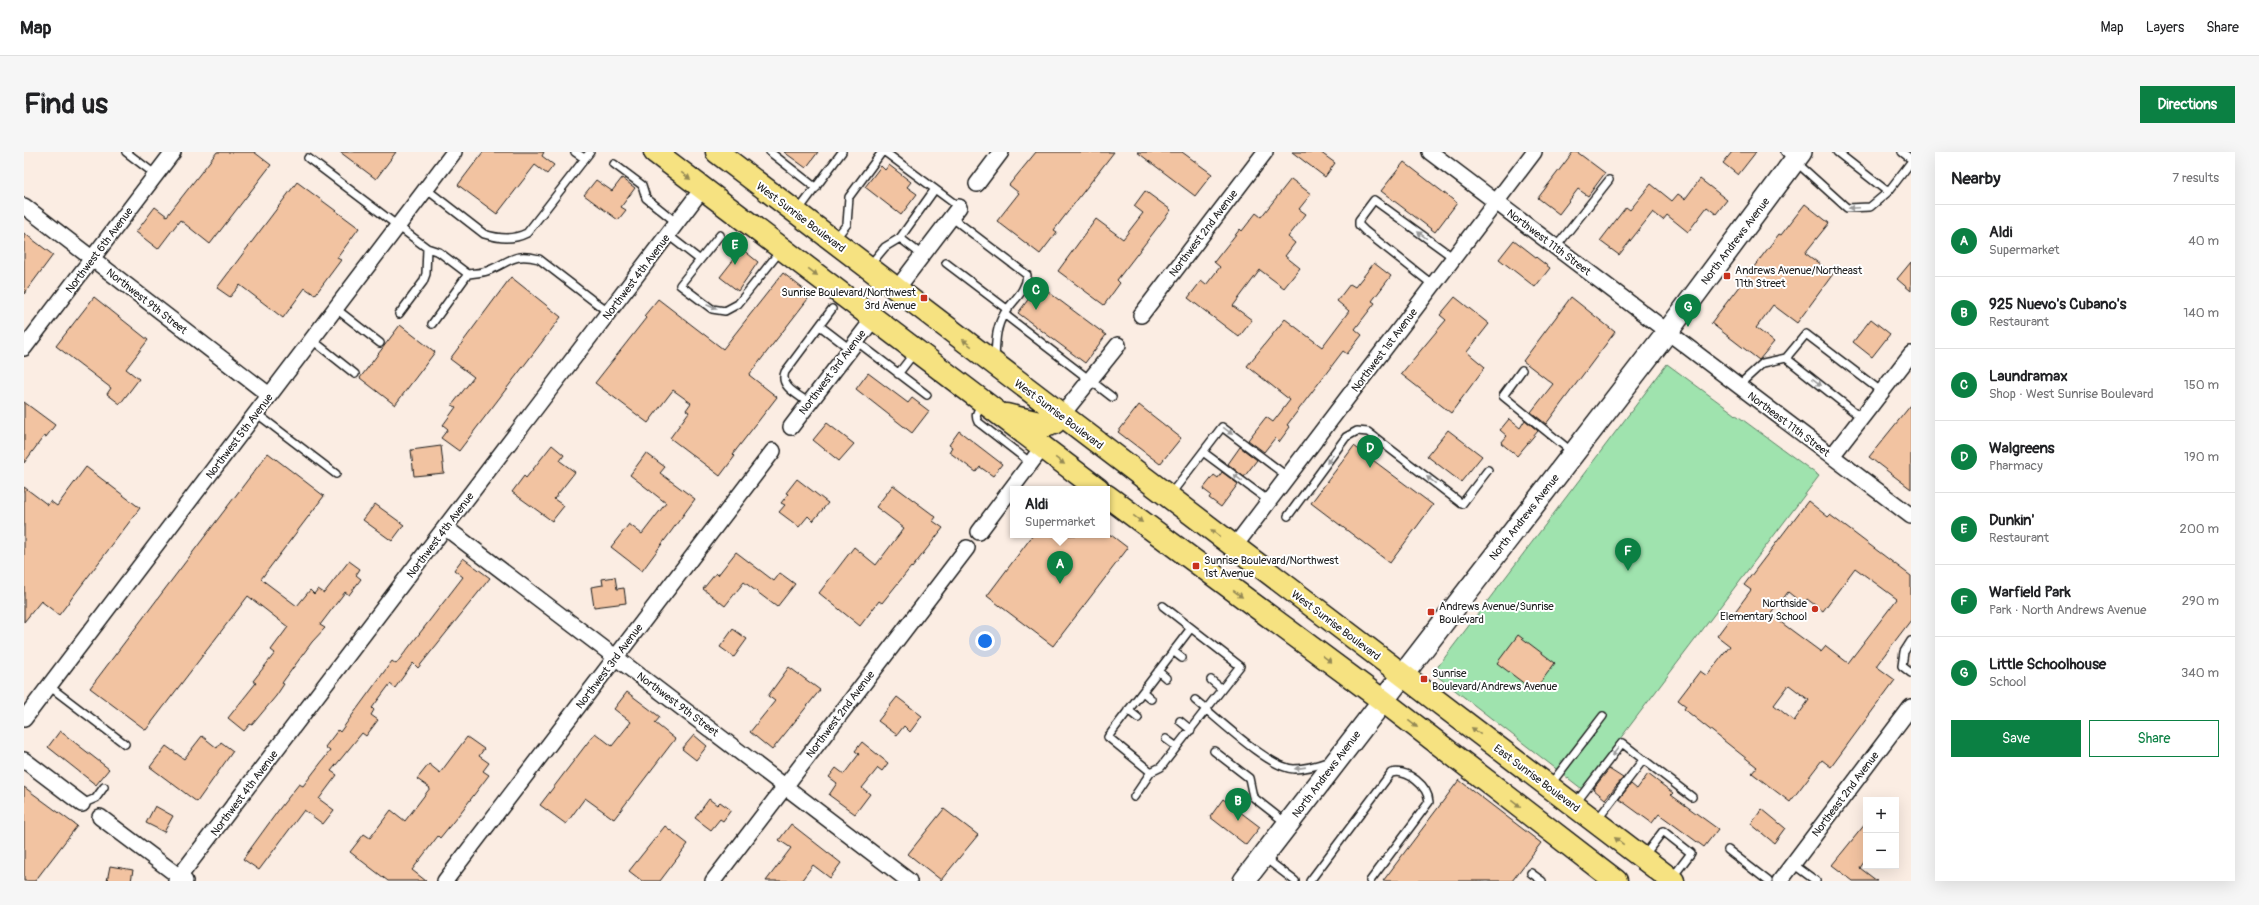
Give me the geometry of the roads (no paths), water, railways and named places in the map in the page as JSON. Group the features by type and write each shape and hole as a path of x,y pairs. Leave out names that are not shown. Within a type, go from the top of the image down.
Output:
{"main road":[{"path":"655,152 990,407 1037,456 1092,486"},
{"name":"West Sunrise Boulevard","path":"724,154 833,242 1402,675"},
{"name":"North Andrews Avenue","path":"1244,881 1382,700 1668,331 1793,155"},
{"path":"990,407 1048,425 1054,423 1061,416"},
{"path":"1110,498 1382,700 1616,881"},
{"name":"East Sunrise Boulevard","path":"1402,675 1672,880"}],"street":[{"name":"Northwest 6th Avenue","path":"24,348 173,152"},
{"name":"Northwest 5th Avenue","path":"24,719 454,152"},
{"path":"977,184 1001,152"},
{"name":"Northwest 2nd Avenue","path":"1141,315 1265,152"},
{"name":"Northwest 11th Street","path":"1430,152 1668,331"},
{"name":"Northwest 1st Avenue","path":"1234,547 1534,152"},
{"name":"Northwest 4th Avenue","path":"180,880 703,188"},
{"name":"Northwest 9th Street","path":"24,206 269,395"},
{"path":"896,290 955,212"},
{"name":"Northwest 3rd Avenue","path":"791,427 874,318"},
{"name":"Northeast 11th Street","path":"1668,331 1911,516"},
{"path":"1061,416 1118,345"},
{"path":"1832,456 1911,354"},
{"name":"Northwest 3rd Avenue","path":"444,881 773,451"},
{"path":"1014,486 1037,456"},
{"path":"979,532 1010,491"},
{"name":"Northwest 9th Street","path":"446,528 909,881"},
{"name":"Northwest 2nd Avenue","path":"713,881 967,548"},
{"name":"Northeast 2nd Avenue","path":"1780,881 1911,707"},
{"path":"24,760 82,804"},
{"path":"100,817 180,880"}],"lane":[{"path":"126,152 156,175"},
{"path":"575,152 584,158"},
{"path":"426,189 484,234 494,237 518,238 527,233 590,152"},
{"path":"770,152 816,188"},
{"path":"796,213 842,152"},
{"path":"833,242 847,224 849,197 882,152"},
{"path":"885,152 936,189 955,212 1027,275 1027,286 1006,312 995,336 995,365"},
{"path":"1837,152 1888,192"},
{"path":"1793,155 1847,208 1870,207 1888,192 1911,160 1902,152"},
{"path":"308,158 427,248 439,252 468,274"},
{"path":"614,164 642,184 646,198 677,223"},
{"path":"1556,247 1609,180"},
{"path":"868,268 885,246 900,238 936,189"},
{"path":"1434,285 1364,231 1359,225 1359,220 1374,200 1454,258"},
{"path":"668,235 700,260"},
{"path":"720,235 680,285 712,309 725,311 738,304 782,248"},
{"path":"900,238 922,255"},
{"path":"399,314 423,282 426,274 427,248"},
{"path":"432,324 468,274 489,270 510,258 529,257 539,259 609,313"},
{"path":"946,263 1089,380 1112,397"},
{"path":"335,308 380,343"},
{"path":"809,403 784,384 783,378 785,372 832,309"},
{"path":"820,326 898,374 927,395"},
{"path":"1739,385 1763,363 1786,358 1806,334 1882,392"},
{"path":"311,339 355,374"},
{"path":"898,374 916,350"},
{"path":"1786,358 1862,418"},
{"path":"1522,370 1503,396 1574,453"},
{"path":"256,413 336,474"},
{"path":"1169,497 1222,427 1288,476"},
{"path":"1288,516 1346,437 1357,431 1368,432 1462,504 1488,470"},
{"path":"1203,452 1269,501"},
{"path":"1134,797 1151,772 1161,767 1240,666 1163,606"},
{"path":"1151,772 1108,737 1191,628"},
{"path":"1911,641 1904,652 1902,666 1911,674"},
{"path":"1174,651 1182,658"},
{"path":"1158,671 1166,678"},
{"path":"1211,680 1222,689"},
{"path":"49,686 125,744"},
{"path":"1143,692 1151,698"},
{"path":"1195,700 1271,762 1293,770 1313,766 1338,758"},
{"path":"1128,710 1138,718"},
{"path":"1549,787 1603,716"},
{"path":"1180,721 1190,730"},
{"path":"1166,739 1177,747"},
{"path":"1574,806 1622,743 1692,797"},
{"path":"1214,751 1249,778 1253,797 1288,824"},
{"path":"1596,822 1643,760"},
{"path":"1310,881 1391,773 1405,773 1425,788 1428,794 1429,802 1370,881"},
{"path":"82,804 96,798 104,787"},
{"path":"1642,858 1663,831 1691,852 1672,880"},
{"path":"1728,850 1768,881"},
{"path":"1263,856 1295,881"},
{"path":"1793,864 1816,881"},
{"path":"1531,873 1542,881"}],"place":[{"name":"Dunkin'","path":"735,265"},
{"name":"Andrews Avenue/Northeast 11th Street","path":"1727,276"},
{"name":"Sunrise Boulevard/Northwest 3rd Avenue","path":"924,298"},
{"name":"Laundramax","path":"1036,310"},
{"name":"Little Schoolhouse","path":"1688,327"},
{"name":"Walgreens","path":"1370,468"},
{"name":"Sunrise Boulevard/Northwest 1st Avenue","path":"1196,566"},
{"name":"Warfield Park","path":"1628,571"},
{"name":"Aldi","path":"1060,584"},
{"name":"Northside Elementary School","path":"1815,609"},
{"name":"Andrews Avenue/Sunrise Boulevard","path":"1431,612"},
{"name":"Sunrise Boulevard/Andrews Avenue","path":"1424,679"},
{"name":"925 Nuevo's Cubano's","path":"1238,821"}]}
